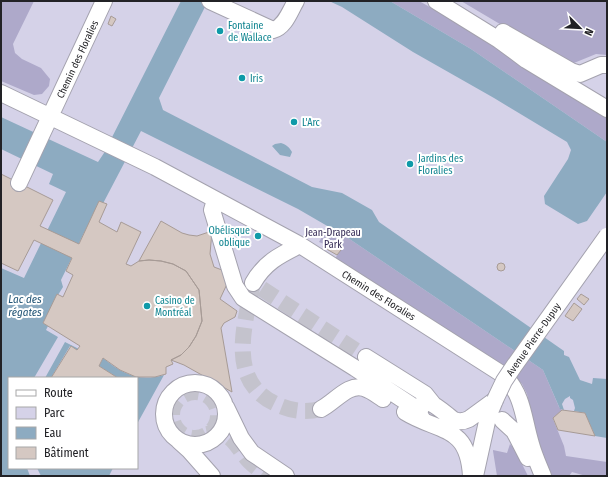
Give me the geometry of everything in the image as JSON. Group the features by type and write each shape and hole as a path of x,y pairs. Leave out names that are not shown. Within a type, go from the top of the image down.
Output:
{"street":[{"name":"Chemin des Floralies","path":"19,183 104,1"},
{"path":"436,1 502,37 571,71 580,74 601,65 607,65"},
{"path":"450,1 468,9 502,37 526,60 607,109"},
{"path":"215,4 273,30 279,29 296,2"},
{"path":"1,93 48,120"},
{"name":"Chemin des Floralies","path":"48,120 95,138 154,167 300,245 505,376 512,384 520,398 531,446 542,474"},
{"path":"215,200 212,210 235,286 243,298 426,412 457,438 464,446 468,456 471,476"},
{"name":"Avenue Pierre-Dupuy","path":"475,476 488,418 504,381 607,236"},
{"path":"253,283 260,272 271,261 300,245"},
{"path":"366,357 425,394 426,412"},
{"path":"173,436 184,444 198,445 216,438 224,427 226,420 226,407 218,393 201,383 194,382 177,389 166,403 164,412 165,421 173,436 189,450 212,476"},
{"path":"321,409 329,405 350,388 358,387 368,390 407,414 426,412 458,421 469,419 495,400"},
{"path":"223,401 233,423 252,453 286,476"},
{"path":"502,420 514,431 526,454 542,474"},
{"name":"Avenue Pierre-Dupuy","path":"480,452 486,476"}],"green space":[{"name":"Jean-Drapeau Park","path":"1,1 607,1 607,476 1,476"},
{"path":"1,1 34,1 13,44 15,53 22,59 41,68 50,79 49,86 42,94 34,95 1,81"},
{"path":"390,1 419,1 453,20 607,114 607,142 471,49"},
{"path":"461,1 607,1 607,55 596,54 569,65"},
{"path":"328,227 348,238 543,370 559,407 562,410 553,419 564,446 566,456 607,462 607,476 586,476 572,472 569,476 552,476 539,446 527,394 522,384 505,368 335,259 340,250 326,241 324,244 319,242"},
{"path":"510,444 514,448 528,476 497,476 493,450 507,453"}],"water":[{"name":"Lac des régates","path":"181,1 208,1 159,98 163,110 312,187 342,193 372,210 379,222 564,351 564,355 569,357 580,380 592,384 593,378 607,379 607,438 595,436 585,413 574,411 575,408 573,400 570,396 565,399 562,404 564,410 560,409 543,370 348,238 298,209 141,131 87,234 84,233 61,280 63,287 57,295 43,323 48,326 46,330 58,337 35,377 8,377 8,469 27,469 30,476 1,476 1,268 24,278 66,192 49,184 53,174 1,149 1,117 98,162 104,153"},
{"path":"329,1 390,1 471,49 607,142 607,192 587,221 578,224 545,204 544,196 568,159 571,150 567,142 413,52 342,7"},
{"path":"281,143 289,147 291,150 292,152 290,157 280,155 272,146"},
{"path":"65,342 79,349 77,350 70,346 52,377 46,377"},
{"path":"103,358 117,368 131,375 146,378 164,375 138,422 138,377 116,377 99,366"},
{"path":"38,469 112,469 109,476 41,476"}],"building":[{"path":"111,16 116,19 112,26 108,24"},
{"path":"1,174 53,200 40,226 79,244 99,201 107,204 99,222 117,232 121,222 141,232 126,264 131,266 139,261 161,261 173,264 186,271 199,290 202,321 196,336 189,347 181,355 171,360 173,364 166,367 166,374 155,377 136,377 120,370 103,358 99,366 116,377 52,377 71,346 77,350 80,346 43,323 57,294 63,297 73,275 66,271 72,258 34,240 18,271 1,263"},
{"path":"161,221 182,233 189,235 197,236 212,231 210,254 214,267 222,270 227,284 220,299 237,311 235,317 224,323 221,328 232,392 184,365 171,360 181,355 189,347 196,336 202,321 199,290 186,271 173,264 161,261 139,261"},
{"path":"326,241 341,250 337,255 323,247"},
{"path":"499,263 503,263 505,267 503,271 499,271 497,269 497,265"},
{"path":"581,294 589,299 584,305 577,299"},
{"path":"574,303 582,309 573,321 565,316"},
{"path":"562,410 585,413 595,436 558,430 553,418"}],"tunnel":[{"path":"321,409 304,411 293,410 276,404 260,394 250,381 245,366 243,350 246,316 253,283 366,357"},
{"path":"191,392 199,392 208,396 214,402 218,415 214,428 208,434 199,438 191,438 182,434 176,428 172,419 172,411 176,402 182,396 191,392"},
{"path":"207,434 215,433 228,436 249,461 267,476"}],"place":[{"name":"Fontaine de Wallace","path":"220,31"},
{"name":"Iris","path":"242,78"},
{"name":"L'Arc","path":"294,122"},
{"name":"Jardins des Floralies","path":"410,164"},
{"name":"Obélisque oblique","path":"258,236"},
{"name":"Casino de Montréal","path":"147,306"}]}
